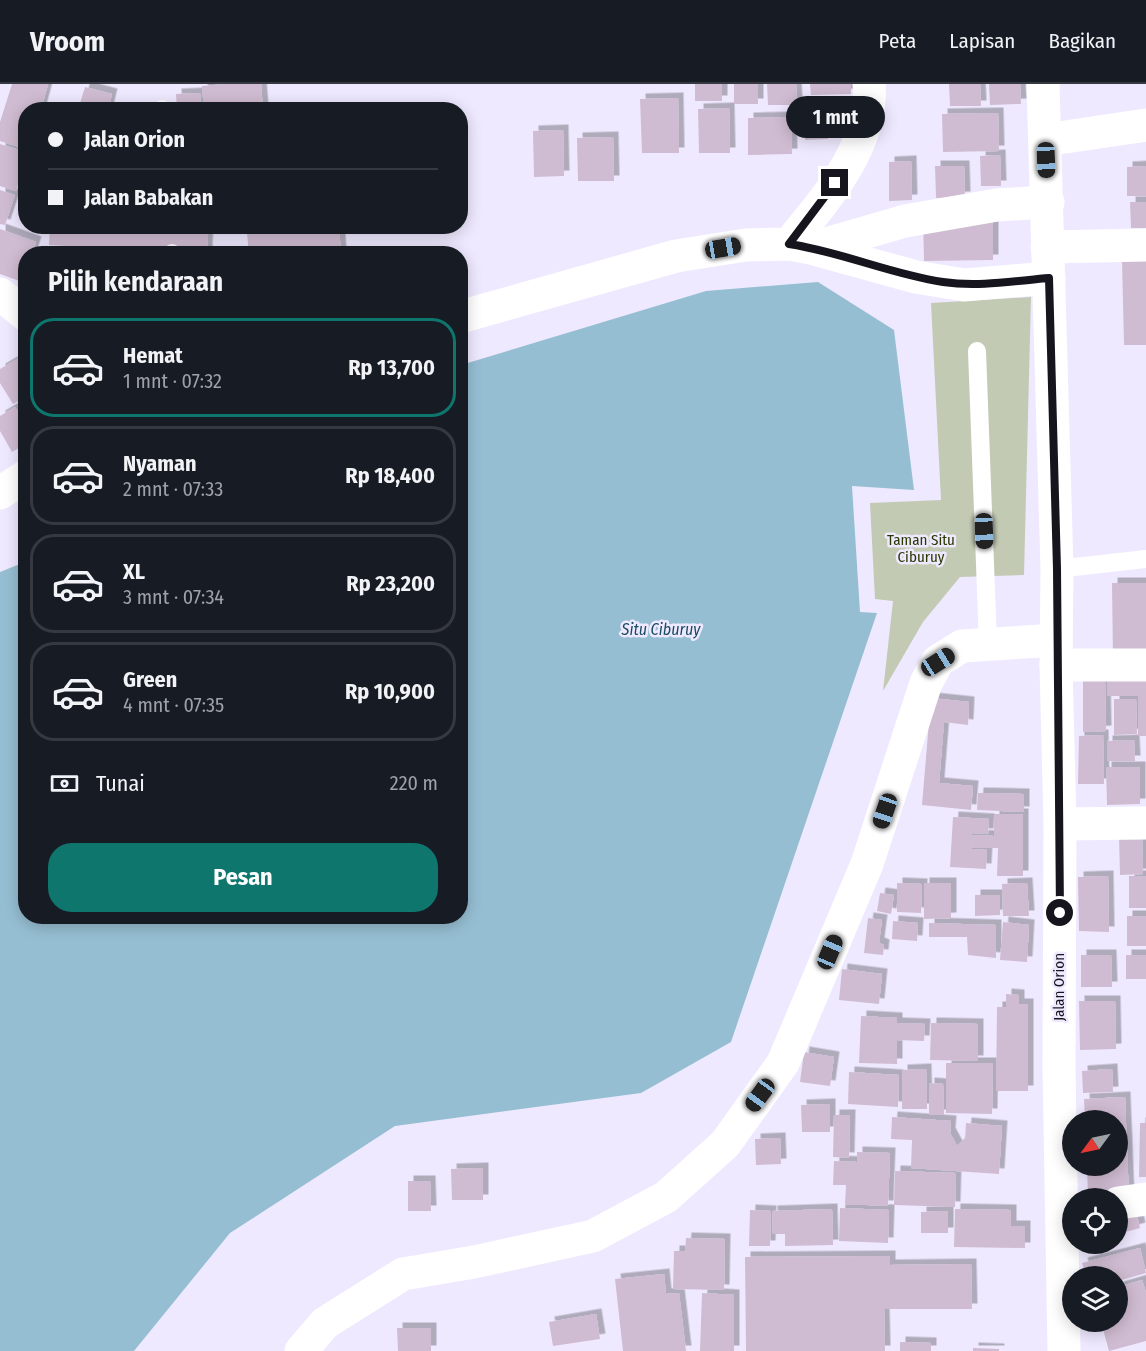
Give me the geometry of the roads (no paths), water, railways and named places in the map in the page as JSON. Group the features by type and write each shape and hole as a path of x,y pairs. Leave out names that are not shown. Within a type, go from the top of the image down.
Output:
{"main road":[{"path":"800,246 821,205 851,158 863,131 869,111 869,84"},
{"name":"Jalan Orion","path":"1043,84 1057,569 1056,653 1060,824 1059,1068 1066,1188"},
{"path":"1045,140 1146,124"},
{"path":"800,246 905,221 997,206 1048,202"},
{"path":"468,316 676,256 746,244 800,246 940,282 964,285 1048,263 1146,246"},
{"path":"0,294 18,309"},
{"path":"0,493 18,481"},
{"path":"301,1351 325,1323 403,1274 474,1262 593,1236 666,1197 724,1144 783,1063 867,864 926,683 938,662 962,646 988,644 1146,665"},
{"path":"1060,824 1146,823"},
{"path":"1128,1201 1146,1198"},
{"name":"Jalan Orion","path":"1065,1351 1066,1254"}],"lane":[{"path":"977,351 988,644"},
{"path":"1057,569 1146,559"}],"water":[{"name":"Situ Ciburuy","path":"818,282 894,330 914,490 852,486 860,612 877,613 731,1042 641,1093 395,1126 230,1233 134,1351 0,1351 0,572 18,565 18,924 468,924 468,363 706,291"}],"park label":[{"name":"Taman Situ Ciburuy","path":"921,548"}]}
